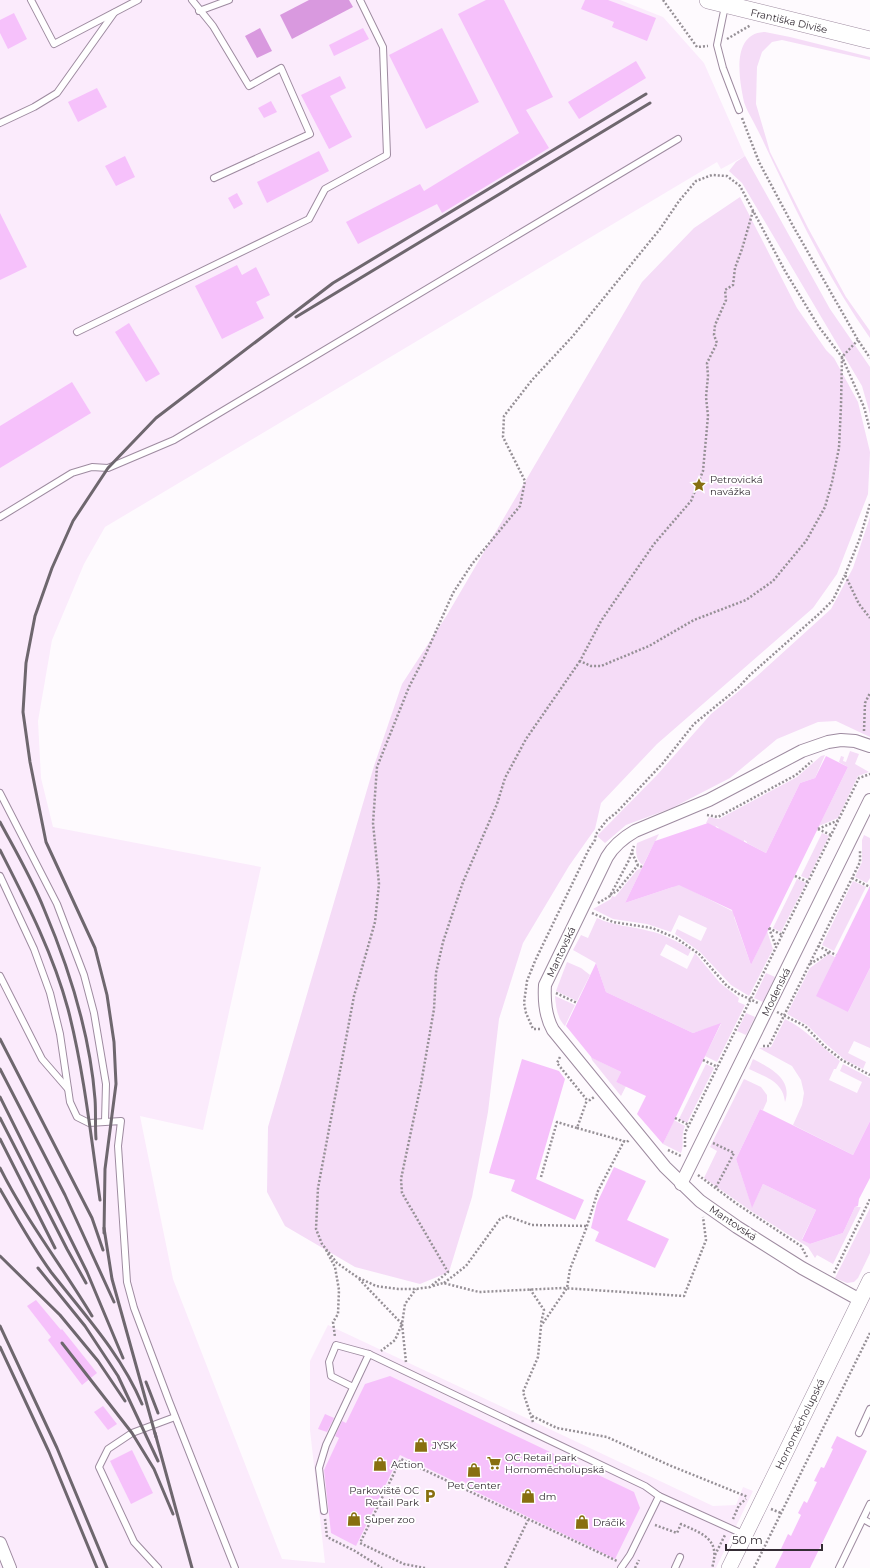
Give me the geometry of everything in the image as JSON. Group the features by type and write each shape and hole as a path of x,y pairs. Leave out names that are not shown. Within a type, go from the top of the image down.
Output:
{"main road":[{"name":"Františka Diviše","path":"708,0 767,16 870,40"}],"street":[{"name":"Mantovská","path":"863,1301 802,1268 700,1201 681,1184 665,1167 559,1038 549,1023 546,1014 544,997 545,985 586,909 611,850 626,836 709,800 802,751 828,742 841,740 867,745"},
{"name":"Modenská","path":"681,1184 688,1157 768,1008 870,800"},
{"name":"Hornoměcholupská","path":"730,1568 863,1301 870,1280"},
{"path":"0,1543 10,1568"}],"lane":[{"path":"31,0 54,44 138,0"},
{"path":"192,0 199,11 213,26 249,86 281,68 310,134 214,178"},
{"path":"199,11 229,0"},
{"path":"77,332 309,219 325,189 387,155 383,47 360,0"},
{"path":"725,5 717,45 723,68 739,110"},
{"path":"0,123 34,107 57,93 114,12"},
{"path":"0,517 72,473 92,467 108,468 174,440 678,139"},
{"path":"0,793 57,904 84,975 94,1014 106,1084 105,1121"},
{"path":"0,876 34,948 50,993 60,1034 70,1102 77,1118 89,1122 121,1121 118,1146 127,1282 134,1308 174,1417 235,1568"},
{"path":"0,976 42,1059 68,1089"},
{"path":"354,1387 331,1376 329,1362 336,1345 372,1355 645,1486 659,1496 746,1535"},
{"path":"324,1511 319,1468 326,1445 354,1387 372,1355"},
{"path":"859,1433 870,1409"},
{"path":"158,1568 134,1542 99,1467 108,1449 132,1433 174,1417"},
{"path":"621,1568 630,1555 659,1496"},
{"path":"839,1568 870,1504"},
{"path":"863,1519 870,1523"},
{"path":"675,1568 680,1557"}],"path":[{"path":"663,0 697,47 717,45 767,16"},
{"path":"739,110 758,162 858,340 870,358"},
{"path":"336,1345 333,1322 338,1314 339,1290 335,1267 316,1230 318,1188 354,996 375,922 379,884 373,823 377,767 409,687 424,658 453,593 472,564 520,506 525,481 503,437 504,416 532,380 572,337 660,230 679,201 696,182 712,175 727,176 740,186 785,271 819,327 842,357 864,407 870,430"},
{"path":"430,1287 448,1272 402,1193 401,1179 421,1084 434,1009 436,973 443,942 463,882 497,804 505,778 526,739 580,661 601,621 654,544 691,500 703,471 708,416 706,397 708,376 707,363 717,343 714,335 715,325 726,300 725,290 733,285 735,268 754,211"},
{"path":"580,661 591,666 601,666 649,646 694,620 746,600 774,581 806,540 825,507 839,448 842,357 858,340"},
{"path":"542,1030 533,1029 526,1013 524,1003 527,981 535,961 589,849 595,840 596,834 607,820 617,812 663,762 694,724 738,688 750,675 833,600 860,538 870,504"},
{"path":"845,575 859,604 870,618"},
{"path":"867,745 864,717 865,703 870,692"},
{"path":"700,813 718,817 796,775 814,760"},
{"path":"685,1149 685,1134 689,1125 859,778 870,774"},
{"path":"831,835 818,829 839,820"},
{"path":"610,896 632,853 635,842"},
{"path":"784,1016 860,862 860,847"},
{"path":"632,853 638,865 642,867"},
{"path":"586,909 592,907 617,891 638,865"},
{"path":"795,876 808,882"},
{"path":"852,878 870,887"},
{"path":"566,899 613,922 652,928 676,938 699,954 727,986 750,1000 805,1026 824,1046 842,1060 870,1075"},
{"path":"776,948 769,928 782,935"},
{"path":"818,946 836,955"},
{"path":"809,965 830,952"},
{"path":"553,998 554,990"},
{"path":"562,996 577,1003"},
{"path":"561,1053 557,1063 587,1100"},
{"path":"704,1060 718,1067"},
{"path":"577,1128 587,1100 590,1100 595,1095 600,1101"},
{"path":"675,1118 689,1125"},
{"path":"541,1177 557,1122 627,1142 631,1138 642,1150 648,1145"},
{"path":"541,1326 567,1288 570,1269 587,1226 598,1191 624,1141"},
{"path":"711,1142 734,1153 716,1189"},
{"path":"666,1150 683,1157 688,1157 700,1164 696,1173 716,1189 801,1246 810,1262"},
{"path":"828,1272 833,1275 870,1199"},
{"path":"443,1283 479,1292 567,1288 684,1296 706,1240 700,1201"},
{"path":"322,1244 337,1263 357,1277 376,1286 398,1289 416,1289 443,1283 466,1266 500,1219 507,1216 532,1225 587,1226"},
{"path":"357,1277 402,1324"},
{"path":"407,1372 402,1324 405,1304 416,1289"},
{"path":"530,1289 544,1310 538,1357 523,1392 536,1434"},
{"path":"372,1355 395,1340 402,1324"},
{"path":"754,1568 870,1333"},
{"path":"531,1416 557,1428 607,1437 669,1465 748,1497"},
{"path":"425,1568 410,1567 360,1543 401,1459 614,1560"},
{"path":"324,1511 327,1537 355,1551 382,1568"},
{"path":"505,1568 528,1520"},
{"path":"653,1530 656,1524 677,1533 681,1524 702,1533 709,1538 714,1549 715,1556 712,1568"},
{"path":"635,1568 641,1555"}],"shaded area":[{"path":"0,0 620,0 663,17 704,63 745,156 721,169 717,162 105,527 84,564 52,640 38,721 41,778 53,827 261,867 203,1130 140,1116 173,1279 282,1559 325,1563 310,1430 310,1361 328,1325 713,1506 736,1505 743,1487 753,1491 716,1568 0,1568"},
{"path":"309,0 349,0 353,7 292,39 280,15"},
{"path":"260,28 272,51 257,58 245,36"},
{"path":"765,32 870,57 870,60 782,40 772,42 762,52 757,67 756,104 770,152 808,228 846,297 870,331 870,338 842,296 817,251 745,105 739,70 742,49 747,40 754,34"},
{"path":"745,156 830,309 870,367 870,414 862,386 742,183 729,171 736,162"},
{"path":"740,197 797,308 826,350 834,358 858,402 870,452 868,494 837,574 813,608 657,744 601,803 595,829 569,866 523,943 499,1019 488,1112 472,1197 449,1272 420,1284 355,1267 285,1226 267,1192 268,1127 374,766 402,684 447,615 642,282 694,228"},
{"path":"870,517 870,737 836,721 818,722 777,739 730,778 672,808 626,825 605,843 597,836 657,775 711,714 756,677 831,609 853,568"},
{"path":"850,751 859,754 855,764 869,772 858,776 838,818 819,826 848,767 839,762 841,756 844,757 843,761 846,762"},
{"path":"825,755 815,778 800,783 766,853 744,840 744,842 718,829 719,828 716,826 715,828 706,823 709,817 719,819 797,777 821,756"},
{"path":"822,833 829,836 808,879 801,876"},
{"path":"659,834 643,865 637,856 637,843"},
{"path":"864,835 870,838 870,878 867,883 855,877 862,862 862,840"},
{"path":"642,868 625,903 673,887 675,882 736,913 734,917 751,965 767,931 773,949 749,996 731,985 700,952 675,934 677,929 701,941 707,928 679,915 671,932 647,924 613,919 593,909 611,899 612,896 615,897 637,870"},
{"path":"797,879 806,883 781,932 773,928"},
{"path":"853,881 866,887 834,951 822,945"},
{"path":"597,918 610,923 660,934 686,947 691,950 688,956 666,944 660,955 687,969 695,953 720,983 739,998 738,1002 745,1005 717,1062 705,1056 721,1024 693,1033 606,992 596,963 573,950 581,935 588,938"},
{"path":"829,954 835,957 848,1012 870,968 870,1048 854,1041 848,1053 866,1062 863,1069 845,1060 807,1025 787,1014 810,968"},
{"path":"567,962 581,968 590,975 577,1001 556,991"},
{"path":"766,973 775,977 763,1002 754,998"},
{"path":"555,996 575,1005 565,1026 562,1023 556,1008"},
{"path":"746,1013 755,1017 746,1035 737,1031"},
{"path":"785,1019 807,1033 840,1061 829,1080 857,1093 862,1082 840,1071 843,1064 870,1078 870,1121 853,1155 793,1125 802,1105 804,1093 801,1080 792,1066 759,1048 771,1047"},
{"path":"591,1057 621,1072 616,1082 626,1086 621,1096 592,1060"},
{"path":"753,1059 773,1070 783,1081 787,1094 785,1102 784,1095 777,1084 767,1077 749,1069"},
{"path":"706,1064 714,1068 687,1123 679,1119"},
{"path":"744,1079 761,1087 767,1095 767,1101 763,1110 760,1109 736,1159 752,1207 763,1184 816,1210 802,1239 810,1244 843,1233 855,1207 861,1207 833,1264 817,1255 815,1258 808,1247 751,1211 704,1178 717,1151 710,1147"},
{"path":"674,1120 685,1126 681,1153 663,1144"},
{"path":"870,1208 870,1253 858,1278 854,1282 847,1283 835,1278"}],"building":[{"path":"486,0 504,0 553,97 526,110 549,148 442,213 437,204 358,244 346,222 420,184 424,191 519,133 458,14"},
{"path":"585,0 608,0 656,18 647,41 612,27 614,22 581,9"},
{"path":"14,13 27,39 8,49 0,33 0,20"},
{"path":"363,28 369,39 334,56 329,45"},
{"path":"442,28 479,102 426,129 389,55"},
{"path":"636,61 646,78 579,119 568,102"},
{"path":"340,76 346,88 330,96 352,137 329,149 301,95"},
{"path":"97,88 107,107 78,122 68,102"},
{"path":"271,101 277,112 264,118 258,108"},
{"path":"319,151 329,171 267,203 257,182"},
{"path":"125,156 135,177 116,186 105,166"},
{"path":"237,193 243,204 234,209 228,198"},
{"path":"0,213 27,267 0,280"},
{"path":"237,265 242,275 256,267 270,295 256,302 264,318 222,339 195,286"},
{"path":"129,323 160,374 146,382 115,332"},
{"path":"72,382 91,413 0,468 0,426"},
{"path":"826,756 848,767 751,965 732,910 679,885 625,903 655,841 708,823 766,853 800,783 815,778"},
{"path":"870,886 870,968 848,1012 816,996"},
{"path":"596,963 606,992 693,1033 721,1023 663,1144 637,1114 646,1096 616,1082 621,1072 592,1058 566,1026"},
{"path":"522,1059 559,1071 565,1079 536,1179 584,1200 575,1220 511,1191 515,1180 489,1173"},
{"path":"760,1109 853,1155 870,1121 870,1178 859,1199 858,1206 855,1207 843,1233 810,1244 802,1240 816,1210 763,1184 752,1208 736,1159"},
{"path":"614,1167 646,1181 627,1220 669,1239 655,1268 595,1241 599,1232 591,1228 597,1203"},
{"path":"36,1300 61,1330 62,1329 97,1373 82,1385 48,1340 51,1337 27,1306"},
{"name":"OC Retail park Hornoměcholupská","path":"390,1376 634,1492 640,1508 615,1559 400,1455 356,1546 331,1533 324,1470 339,1438 335,1436 342,1421 346,1423 365,1384"},
{"path":"103,1406 117,1424 108,1430 94,1412"},
{"path":"325,1414 334,1418 327,1432 318,1429"},
{"path":"837,1436 867,1451 810,1568 775,1568 784,1550 781,1549 788,1534 791,1536 801,1515 798,1513 804,1501 807,1503 817,1482 814,1481 821,1467 824,1468"},
{"path":"132,1450 153,1493 131,1504 110,1461"}],"railway":[{"path":"104,1233 105,1169 116,1084 114,1042 107,995 95,948 46,842 30,762 23,712 26,663 35,616 52,568 73,521 108,468 156,418 333,283 646,94"},
{"path":"296,317 650,103"},
{"path":"0,822 39,898 62,954 70,978 88,1050 95,1099 96,1139"},
{"path":"0,850 47,948 62,988 74,1032 83,1080 100,1200"},
{"path":"0,1039 92,1218 103,1250"},
{"path":"0,1069 65,1195 114,1302"},
{"path":"0,1097 87,1272 123,1358"},
{"path":"0,1118 86,1283"},
{"path":"0,1139 55,1248"},
{"path":"0,1168 21,1206 92,1316"},
{"path":"0,1189 44,1262 113,1351 124,1368 142,1404"},
{"path":"104,1228 112,1279 156,1437"},
{"path":"0,1256 60,1315 98,1361 125,1401"},
{"path":"38,1268 85,1326 118,1376 158,1461"},
{"path":"0,1326 57,1448 107,1568"},
{"path":"62,1343 132,1433 154,1469 173,1514"},
{"path":"0,1347 49,1452 97,1568"},
{"path":"146,1382 158,1413"},
{"path":"155,1433 192,1568"}],"place":[{"name":"Petrovická navážka","path":"699,485"},
{"name":"JYSK","path":"421,1445"},
{"name":"OC Retail park Hornoměcholupská","path":"494,1463"},
{"name":"Action","path":"380,1464"},
{"name":"Pet Center","path":"474,1470"},
{"name":"Parkoviště OC Retail Park","path":"430,1496"},
{"name":"dm","path":"528,1496"},
{"name":"Super zoo","path":"354,1519"},
{"name":"Dráčik","path":"582,1522"}]}
